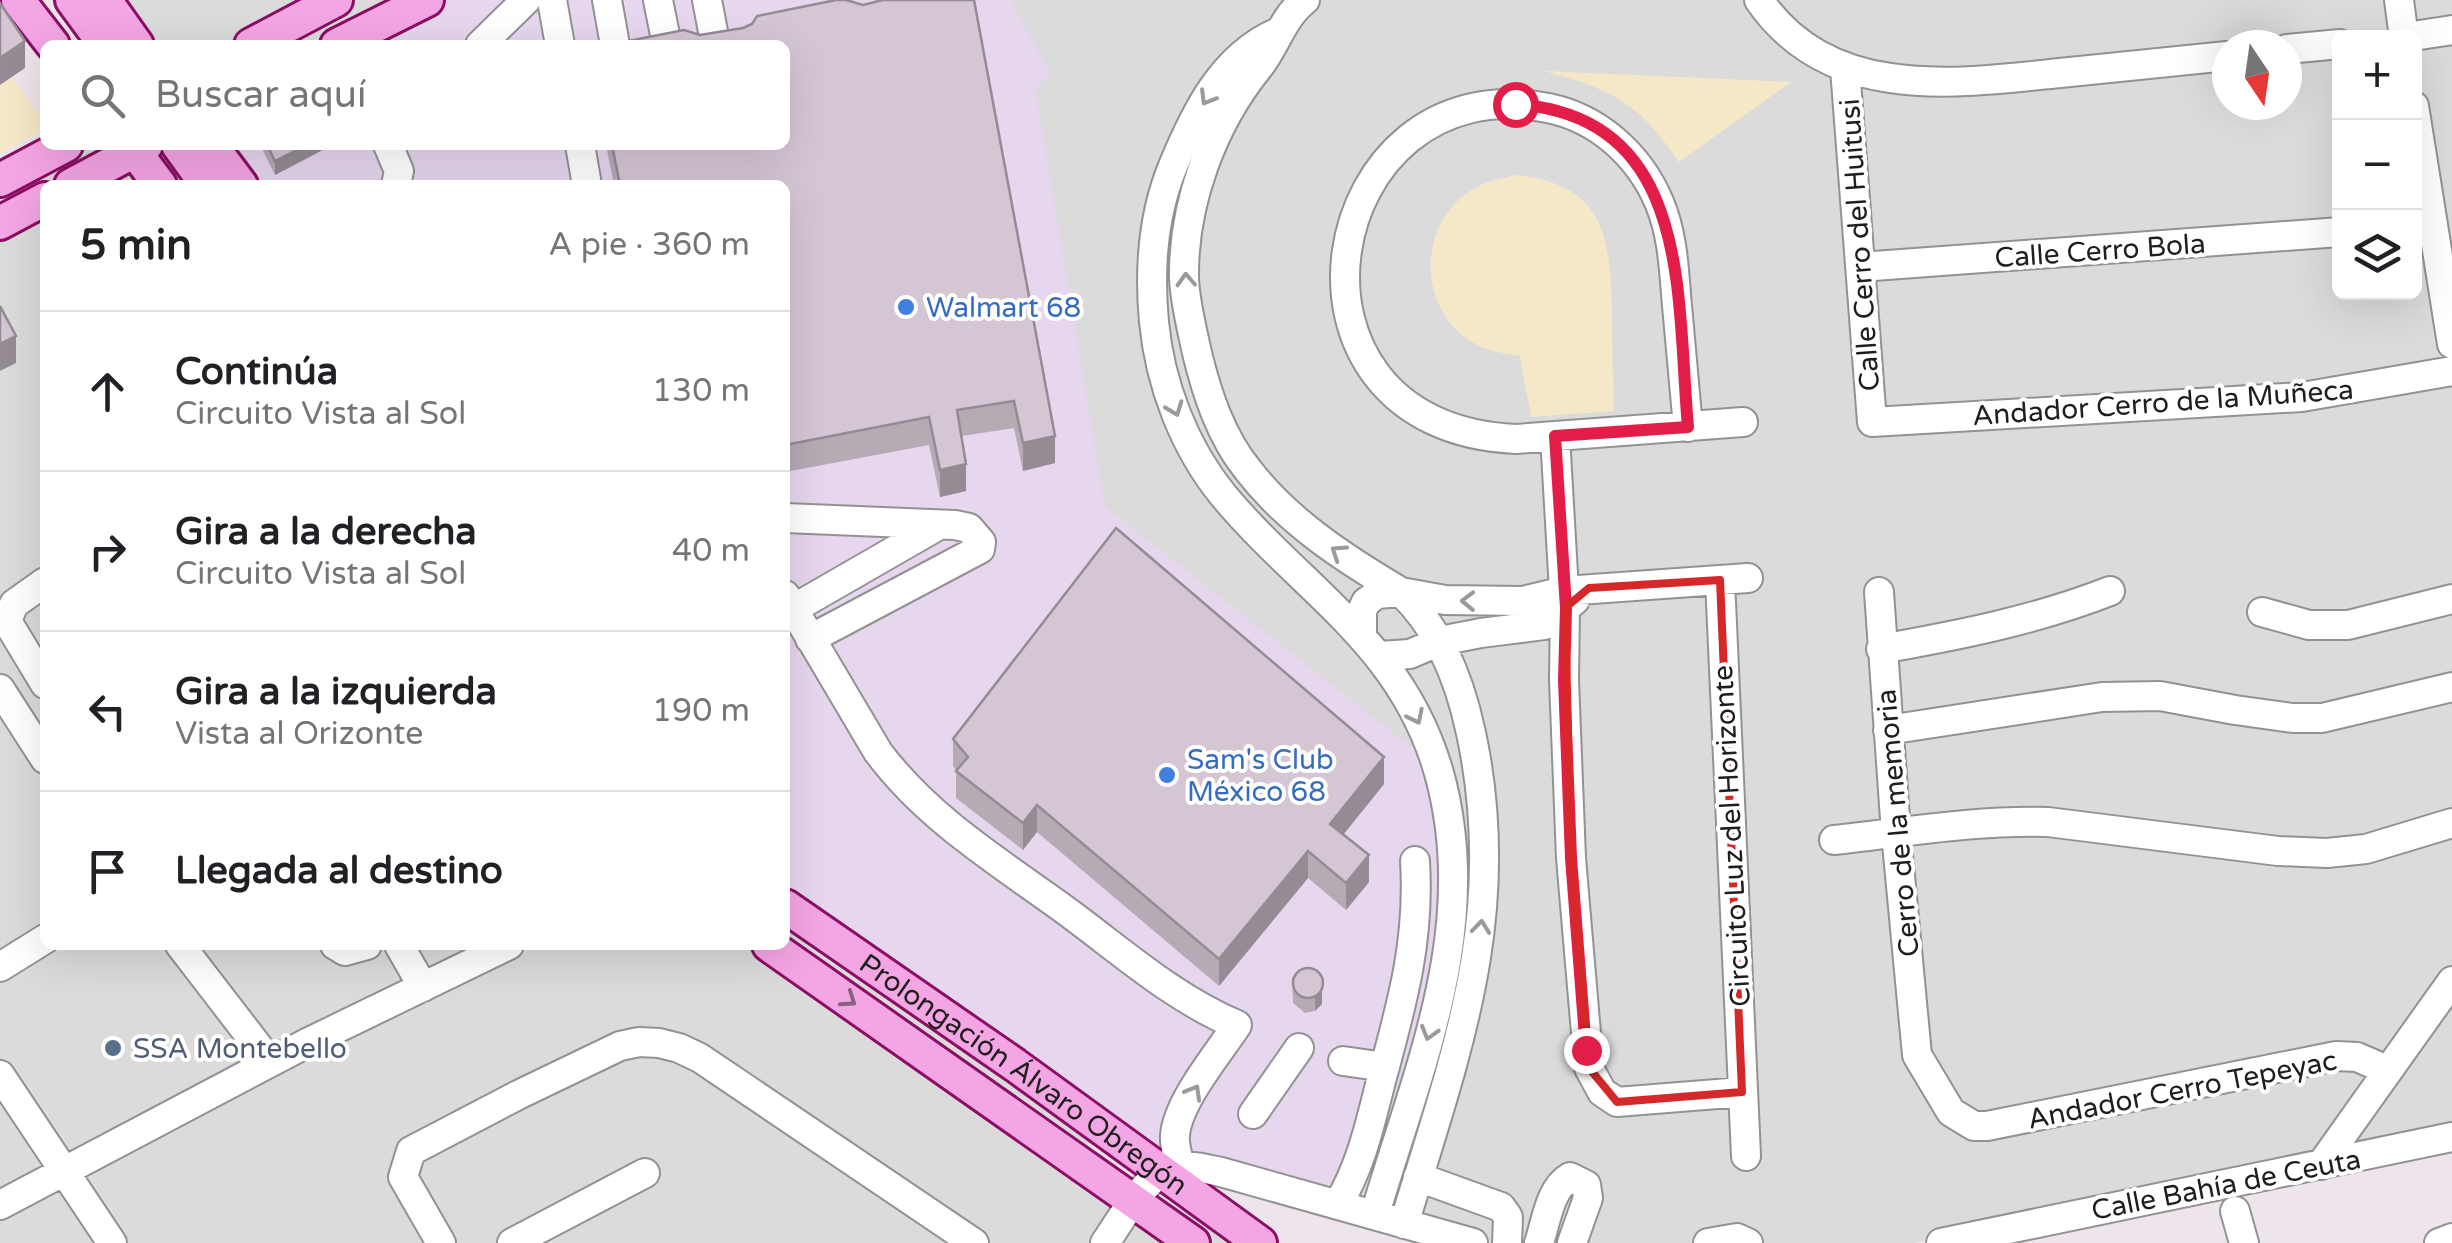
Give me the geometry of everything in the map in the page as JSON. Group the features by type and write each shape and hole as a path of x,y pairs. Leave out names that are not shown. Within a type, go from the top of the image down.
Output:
{"main road":[{"path":"18,0 49,40"},
{"path":"44,0 74,40"},
{"path":"72,0 129,40"},
{"path":"104,0 129,40"},
{"path":"260,40 336,0"},
{"path":"346,40 427,0"},
{"path":"0,180 55,150"},
{"path":"79,180 134,150"},
{"path":"143,150 158,180"},
{"path":"145,150 175,180"},
{"path":"182,150 203,180"},
{"path":"215,150 238,180"},
{"path":"240,150 242,180"},
{"path":"0,223 40,201"},
{"name":"Prolongación Álvaro Obregón","path":"790,909 1171,1169 1260,1243"},
{"name":"Prolongación Álvaro Obregón","path":"776,950 1193,1243"}],"street":[{"path":"485,40 526,0"},
{"path":"552,0 559,40"},
{"path":"606,0 614,40"},
{"path":"658,0 666,40"},
{"path":"707,0 717,40"},
{"path":"1305,0 1276,33 1266,57 1224,120 1198,182 1184,281 1212,406 1232,447 1276,502 1309,532 1402,592 1421,613 1440,642 1466,712 1484,816 1486,884 1474,978 1404,1224"},
{"path":"1759,0 1812,50 1846,68 1891,80 1946,82 2212,57"},
{"path":"2398,0 2402,30"},
{"path":"2422,34 2452,30"},
{"path":"1276,33 1251,44 1219,79 1197,114 1158,212 1150,284 1166,386 1204,470 1243,518 1371,646 1406,696 1438,768 1454,842 1456,876 1446,970 1376,1214"},
{"path":"2302,48 2332,45"},
{"name":"Calle Cerro del Huitusi","path":"1846,68 1872,422"},
{"path":"1688,427 1670,238 1660,204 1640,166 1598,128 1561,110 1515,104 1474,107 1422,130 1394,154 1373,180 1351,223 1345,247 1344,293 1356,337 1376,373 1407,404 1467,435 1516,439 1688,427 1742,422"},
{"path":"2415,120 2423,225 2452,344"},
{"path":"390,150 399,171 397,180"},
{"path":"581,150 586,180"},
{"name":"Calle Cerro Bola","path":"1860,267 2332,233"},
{"name":"Andador Cerro de la Muñeca","path":"1872,422 2302,397 2452,371"},
{"path":"1555,436 1573,596 1564,680 1571,858 1589,1068 1602,1092 1617,1102 1742,1092"},
{"path":"790,518 940,524 969,528 981,542 980,549 810,639"},
{"path":"790,601 940,524"},
{"path":"1371,646 1362,611 1377,594 1402,592 1446,600 1523,602 1748,578"},
{"name":"Circuito Luz del Horizonte","path":"1720,580 1746,1156"},
{"path":"40,591 14,604 7,621 40,676"},
{"path":"1881,650 1982,632 2110,591"},
{"name":"Cerro de la memoria","path":"1879,592 1917,1055 1942,1103 1974,1126"},
{"path":"1371,646 1410,654 1440,642 1544,625 1573,596"},
{"path":"2262,612 2309,625 2348,625 2452,599"},
{"path":"790,604 878,752 932,811 1151,976 1237,1025 1198,1083 1178,1122 1171,1169 1134,1202 1105,1243"},
{"path":"1888,730 2102,697 2160,696 2257,713 2322,718 2452,687"},
{"path":"0,690 40,751"},
{"path":"1834,840 1955,824 2048,822 2278,851 2327,853 2366,849 2452,822"},
{"path":"1338,1204 1360,1157 1409,976 1415,940 1415,861"},
{"path":"0,967 40,941"},
{"path":"184,950 270,1062"},
{"path":"402,950 423,987"},
{"path":"0,1204 270,1062 500,950"},
{"path":"2320,1165 2452,981"},
{"path":"442,1243 403,1177 411,1152 602,1053 639,1042 679,1048 700,1058 974,1243"},
{"path":"1252,1114 1299,1048"},
{"name":"Andador Cerro Tepeyac","path":"1974,1126 2336,1056 2357,1057 2387,1070"},
{"path":"1343,1061 1385,1067"},
{"path":"0,1075 112,1243"},
{"name":"Calle Bahía de Ceuta","path":"1941,1243 2011,1236 2452,1137"},
{"path":"1171,1169 1221,1172 1473,1243"},
{"path":"512,1243 644,1173"},
{"path":"1539,1243 1556,1192 1570,1176 1586,1185 1589,1194 1572,1243"},
{"path":"1418,1177 1501,1207 1508,1217 1507,1243"},
{"path":"2235,1210 2244,1243"},
{"path":"1708,1243 1737,1238 1748,1243"},
{"path":"2439,1243 2452,1238"}],"highlighted area":[{"path":"1720,580 1742,1092 1617,1102 1589,1068 1571,858 1565,608 1589,588"}],"shaded area":[{"path":"54,0 2452,0 2452,1128 1914,1243 1459,1243 1085,1143 1228,1243 0,1243 0,198 88,150 790,150 790,40 84,40"},
{"path":"423,0 1011,0 1051,77 1035,87 1105,507 1438,768 1456,876 1375,1214 1147,1163 790,910 790,180 202,180 181,150 790,150 790,40 346,40"},
{"path":"0,61 40,115 40,132 0,154"},
{"path":"1544,71 1791,82 1679,162 1651,125 1622,101"},
{"path":"1516,175 1567,189 1596,217 1604,236 1611,282 1614,411 1531,417 1520,356 1494,351 1469,340 1453,326 1433,289 1433,247 1450,209 1472,190"}],"building":[{"name":"Walmart 68","path":"836,0 863,5 883,0 974,0 1055,436 1023,443 1014,401 957,410 966,464 940,470 929,417 790,444 790,180 619,180 613,150 790,150 790,40 633,40 684,30 700,35 743,28 757,16"},
{"path":"0,3 25,41 0,58"},
{"path":"270,150 296,150 275,161"},
{"path":"0,306 16,336 0,344"},
{"name":"Sam's Club México 68","path":"1116,528 1384,757 1330,824 1369,855 1346,883 1308,851 1219,959 1037,805 1023,823 956,771 968,757 953,739"},
{"path":"1308,968 1319,972 1323,983 1319,994 1308,998 1297,994 1293,983 1297,972"}],"place":[{"name":"Walmart 68","path":"906,307"},
{"name":"Sam's Club México 68","path":"1167,775"},
{"name":"SSA Montebello","path":"113,1048"}],"route":[{"path":"1515,104 1561,110 1598,128 1627,152 1651,185 1670,238 1688,427 1555,436 1566,608 1564,680 1571,858 1586,1050"}]}
